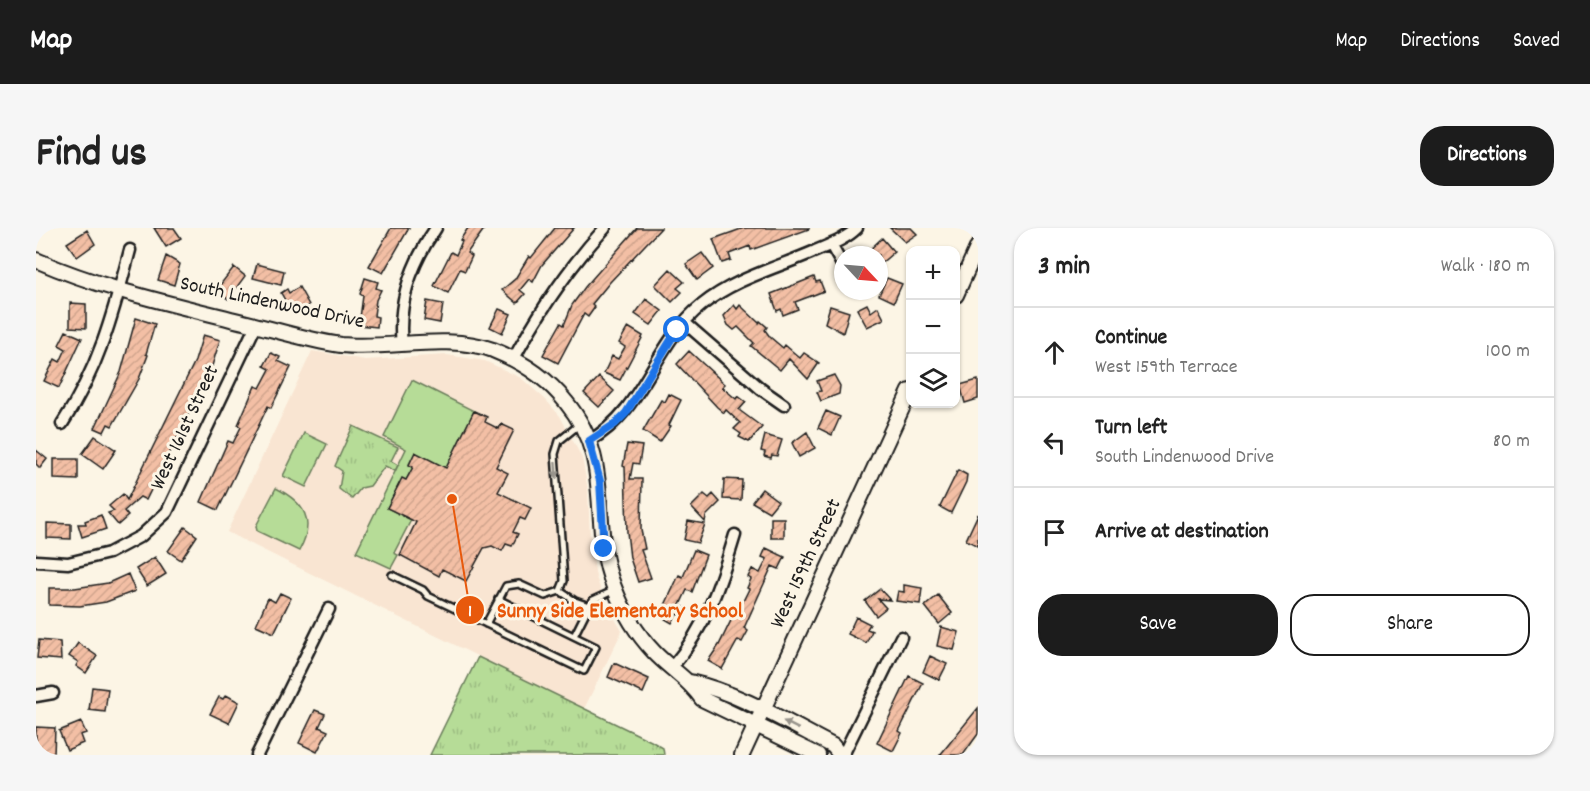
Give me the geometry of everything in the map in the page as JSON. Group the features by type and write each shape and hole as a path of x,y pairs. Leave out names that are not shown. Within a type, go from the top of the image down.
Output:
{"street":[{"path":"402,345 399,320 404,293 414,266 436,228"},
{"path":"513,360 537,315 584,250 605,228"},
{"path":"589,441 615,424 626,413 666,345 702,305 727,287 831,245 857,228"},
{"path":"831,245 834,250"},
{"path":"960,286 978,246"},
{"path":"62,424 82,393 98,360 130,250"},
{"name":"South Lindenwood Drive","path":"36,260 119,291 339,344 373,347 465,344 494,351 513,360 554,388 581,423 597,464 604,549 615,590 629,621 639,634 654,653 690,682 702,699 818,755"},
{"path":"685,323 761,389 784,405"},
{"name":"West 161st Street","path":"36,561 68,563 109,553 141,536 167,512 256,325"},
{"name":"West 159th Street","path":"742,755 906,400"},
{"path":"672,667 689,647 708,616 735,535"},
{"path":"257,755 329,609"},
{"path":"842,755 901,637"},
{"name":"South Lindenwood Drive","path":"690,682 708,686 762,710 833,746 842,755"},
{"path":"36,696 53,693"}],"lane":[{"path":"486,624 504,589 513,584 545,596 560,591 564,581 555,454 559,441 581,423"},
{"path":"392,575 486,624 584,670 596,647 498,600"},
{"path":"574,636 593,600 615,590"},
{"path":"560,591 575,602 589,606"}],"shaded area":[{"path":"312,351 365,360 447,355 485,361 521,378 560,416 582,458 588,490 590,540 596,577 606,604 622,631 584,709 227,532"}],"green space":[{"path":"412,380 474,411 446,468 415,453 409,464 413,467 406,480 402,479 387,508 411,520 394,553 398,555 391,568 356,552 406,449 384,437"},
{"path":"353,426 398,447 391,461 398,465 395,471 385,466 370,486 361,488 352,499 339,489 342,471 335,466"},
{"path":"304,433 327,444 306,487 283,476"},
{"path":"276,488 294,500 305,514 307,531 299,551 257,531 256,526"},
{"path":"478,657 651,741 663,748 664,755 430,755"}],"building":[{"path":"154,228 174,228 181,238 166,247"},
{"path":"391,228 409,228 383,273 369,266"},
{"path":"468,228 485,228 467,253 472,256 465,271 460,269 448,293 434,286 451,252 456,255 462,241 460,240"},
{"path":"555,228 574,228 542,265 533,282 529,279 520,290 525,294 517,303 502,290 515,279 529,256 531,258"},
{"path":"637,228 661,228 610,282 592,304 595,307 588,317 584,314 558,363 543,355 561,323 564,325 572,305 585,287"},
{"path":"744,228 809,229 751,250 750,246 729,254 731,260 722,263 713,239"},
{"path":"890,228 911,228 917,234 905,242"},
{"path":"87,230 95,244 77,257 67,243"},
{"path":"882,238 894,252 888,257 888,246 874,246"},
{"path":"702,253 713,268 697,280 686,264"},
{"path":"166,256 180,264 174,285 158,280"},
{"path":"257,264 284,271 281,285 253,278"},
{"path":"234,267 245,276 228,299 216,290"},
{"path":"670,269 684,282 677,288 682,292 672,302 655,285"},
{"path":"814,277 816,282 820,281 824,291 795,302 798,309 783,315 781,309 777,311 771,294"},
{"path":"365,278 378,282 376,288 381,290 376,300 374,316 378,317 377,327 359,325 363,296 360,294"},
{"path":"888,278 902,284 894,302 888,299"},
{"path":"299,287 309,305 293,314 281,293 287,289 289,293"},
{"path":"646,299 662,311 651,325 635,314"},
{"path":"427,301 443,304 440,323 424,320"},
{"path":"70,303 86,304 86,328 70,327"},
{"path":"867,304 871,312 878,307 884,319 867,327 857,309"},
{"path":"734,305 737,309 740,305 759,323 760,321 767,327 765,330 770,337 783,348 785,345 800,358 804,353 819,363 808,379 789,359 780,370 751,346 754,343 738,327 734,330 728,325 724,316"},
{"path":"830,306 849,312 843,333 825,323"},
{"path":"499,309 511,314 502,333 490,327"},
{"path":"136,318 155,324 146,354 148,355 139,379 112,426 108,424 104,432 95,428 121,372"},
{"path":"628,327 643,336 620,380 604,373 612,356 618,359 625,347 619,343"},
{"path":"66,331 82,338 59,388 44,381 55,359 60,362 66,349 59,345"},
{"path":"203,335 220,340 211,369 146,500 140,497 124,511 128,516 118,525 108,513 114,511 109,506 123,494 127,500 195,361"},
{"path":"689,351 725,384 722,387 736,399 738,396 746,402 739,410 762,427 749,442 739,437 741,434 734,429 740,423 726,410 724,413 717,407 677,364"},
{"path":"271,353 280,357 278,361 291,367 271,408 268,406 218,510 201,502 228,441 233,443 241,427 238,425 255,386 260,388 270,369 264,366"},
{"path":"834,375 840,386 839,394 821,401 817,392 821,391 817,381"},
{"path":"599,377 614,391 599,407 584,393"},
{"path":"978,380 978,399 965,403 960,385"},
{"path":"669,394 681,400 669,425 671,426 660,442 643,431 661,400 665,402"},
{"path":"474,411 487,417 485,422 499,429 501,424 514,430 496,467 508,473 498,492 531,508 525,520 520,518 513,532 518,534 512,546 506,544 502,551 492,546 484,548 466,581 442,569 439,576 400,555 416,522 387,508 402,478 406,480 413,467 409,465 415,452 446,468"},
{"path":"826,411 840,417 832,435 818,428"},
{"path":"807,432 815,448 799,457 792,443"},
{"path":"765,435 782,440 777,456 772,455 771,458 764,456 765,452 761,451"},
{"path":"95,436 116,450 103,469 82,454"},
{"path":"627,444 642,446 639,464 633,463 630,479 642,479 641,530 645,549 641,550 651,578 638,582 630,558 627,532 625,467 623,466"},
{"path":"36,450 47,459 40,468 36,464"},
{"path":"54,459 78,459 78,480 54,479"},
{"path":"958,470 967,475 966,482 951,513 940,507"},
{"path":"724,479 742,480 741,500 723,499"},
{"path":"762,489 778,501 769,512 752,502"},
{"path":"704,494 709,498 713,494 720,502 706,516 705,522 691,507"},
{"path":"978,514 978,546 966,540"},
{"path":"101,515 106,529 82,537 78,524 86,524 85,521"},
{"path":"771,518 784,518 784,538 771,538"},
{"path":"688,521 705,524 698,543 684,540"},
{"path":"47,523 71,524 71,539 47,538"},
{"path":"185,527 197,536 181,560 168,551"},
{"path":"766,548 785,557 779,569 772,566 744,628 748,631 742,642 738,640 722,669 708,661 749,589 747,588 751,579 748,577 752,569 760,573 767,559 762,557"},
{"path":"694,550 706,555 692,592 687,590 680,605 685,608 680,616 677,614 672,623 660,616 679,575 683,577"},
{"path":"155,557 166,574 147,586 136,569"},
{"path":"128,574 135,591 106,602 80,606 49,605 49,588 75,588 108,583"},
{"path":"904,585 922,588 920,604 896,601 898,591 904,592"},
{"path":"880,589 890,600 878,599 886,608 876,616 865,601"},
{"path":"280,593 291,598 274,633 256,625 268,598 275,602"},
{"path":"938,595 952,613 939,624 925,606"},
{"path":"856,617 870,624 867,629 872,631 866,643 848,634"},
{"path":"941,627 959,632 954,650 937,646"},
{"path":"39,640 60,642 61,660 37,658"},
{"path":"78,643 97,656 86,673 76,666 78,662 69,656"},
{"path":"930,656 947,664 939,680 923,672"},
{"path":"614,663 649,679 643,693 608,677"},
{"path":"909,676 923,683 899,731 902,733 893,751 877,743"},
{"path":"92,687 108,689 105,712 89,710"},
{"path":"226,695 239,702 229,723 210,714 219,697 223,699"},
{"path":"978,708 978,734 963,755 940,755"},
{"path":"315,710 325,714 319,727 328,731 317,752 299,743"},
{"path":"81,722 86,733 80,735 83,743 67,750 59,731"},
{"path":"36,727 55,728 54,754 36,753"}],"place":[{"name":"Sunny Side Elementary School","path":"452,499"}],"route":[{"path":"604,549 600,481 589,441 604,433 626,413 677,330"}]}
